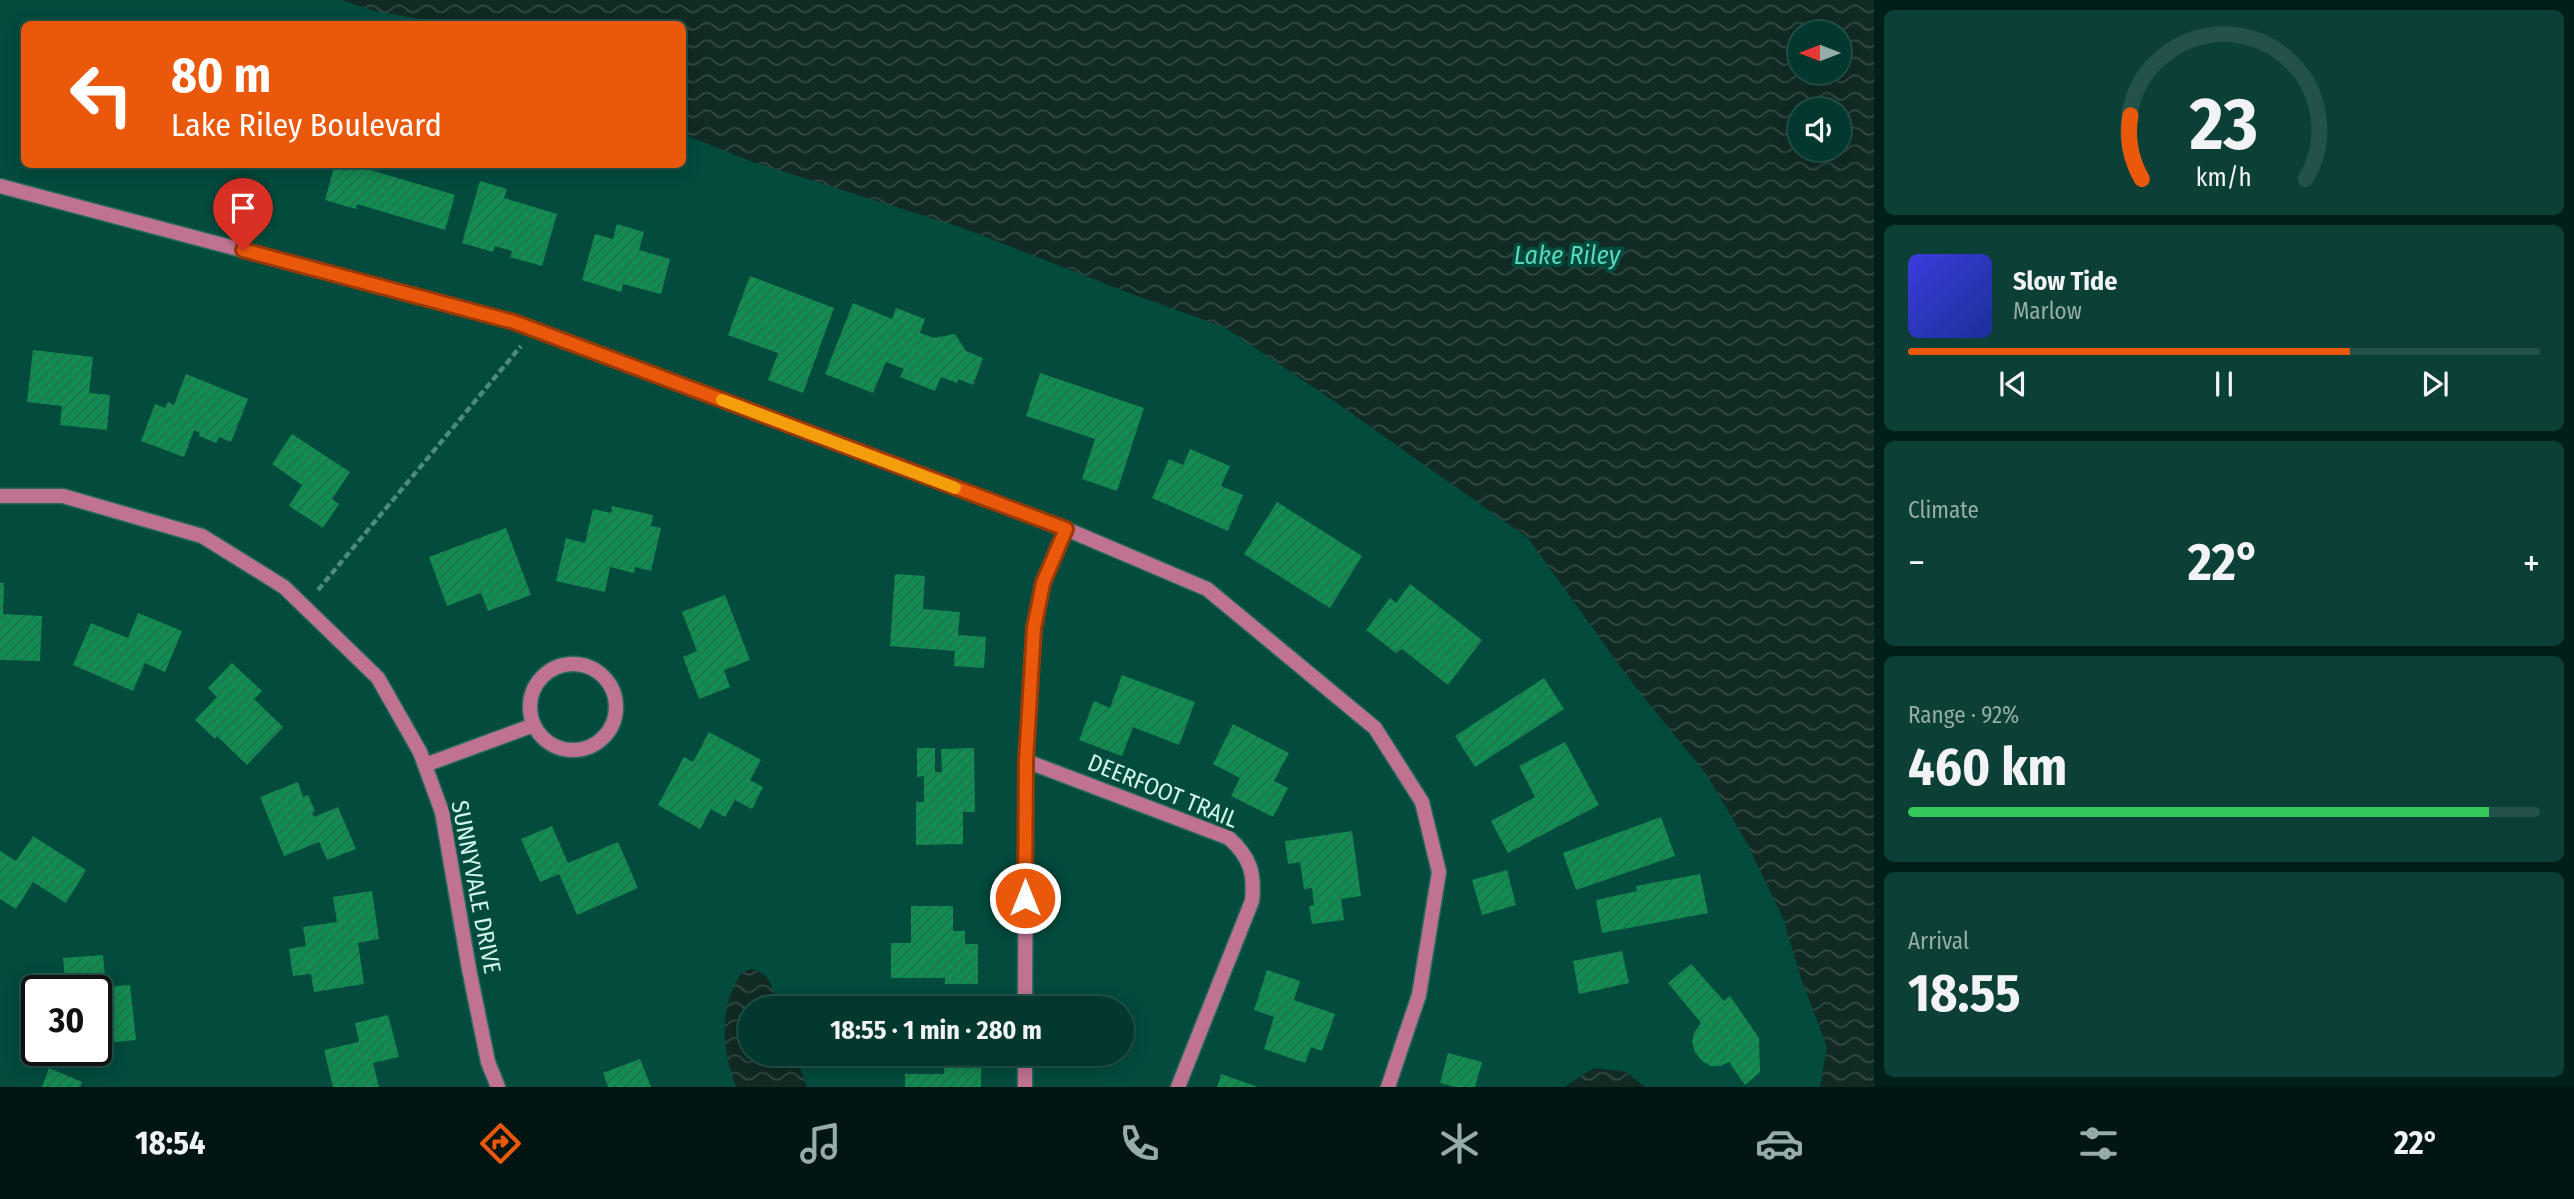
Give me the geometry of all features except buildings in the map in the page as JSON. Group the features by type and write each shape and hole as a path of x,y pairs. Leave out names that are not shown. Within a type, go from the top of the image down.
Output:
{"street":[{"path":"0,186 514,322 1066,529 1206,589 1375,728 1422,802 1439,872 1419,995 1388,1087"},
{"name":"SUNNYVALE DRIVE","path":"0,496 63,496 202,536 284,587 378,678 420,752 442,812 468,969 488,1062 498,1087"},
{"path":"1025,996 1026,761 1034,628 1043,583 1066,529"},
{"path":"577,664 591,668 604,677 612,690 616,704 614,719 608,732 597,743 584,749 569,750 555,746 542,737 534,725 530,711 538,682 549,672 562,666 577,664"},
{"path":"425,765 534,725"},
{"name":"DEERFOOT TRAIL","path":"1026,761 1229,838 1242,850 1251,867 1254,885 1252,901 1178,1087"},
{"path":"1025,1066 1025,1087"}],"path":[{"path":"304,607 534,330"}],"water":[{"name":"Lake Riley","path":"342,0 1874,0 1874,1087 1820,1087 1827,1047 1801,978 1783,918 1748,845 1707,775 1633,684 1528,538 1224,327 960,227 750,161 686,135 686,21 431,21 375,11"},
{"path":"751,969 763,974 775,996 738,996 738,1066 799,1066 807,1087 736,1087 725,1043 725,1029 729,1001 741,973"},
{"path":"1594,1068 1626,1072 1645,1087 1564,1087"}],"slow traffic":[{"path":"722,400 955,488"}],"route":[{"path":"243,250 514,322 1066,529 1043,583 1034,628 1026,761 1025,898"}]}
